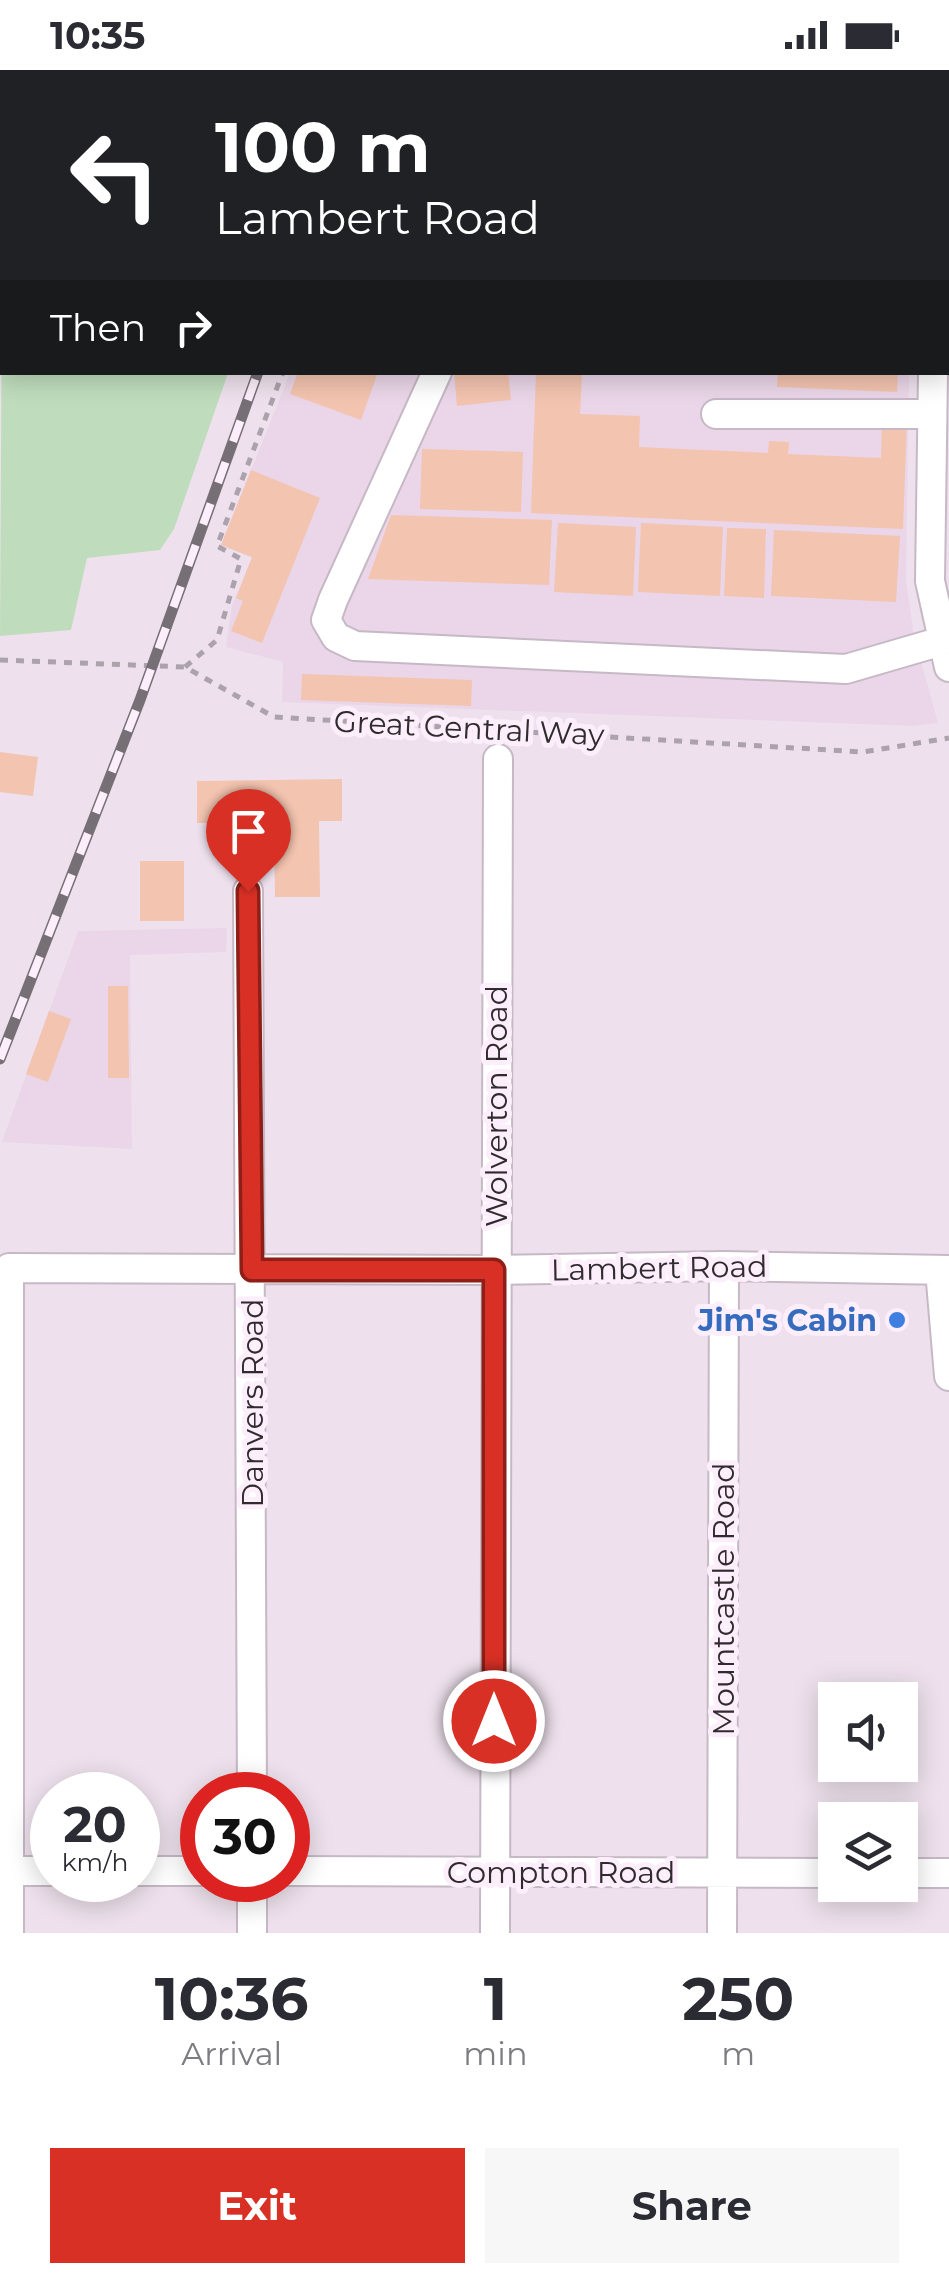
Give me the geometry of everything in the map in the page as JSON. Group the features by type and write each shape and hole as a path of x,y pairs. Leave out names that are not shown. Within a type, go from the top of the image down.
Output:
{"street":[{"path":"437,375 333,600 326,620 336,636 355,646 846,669 946,654 930,581 933,375"},
{"path":"716,414 931,414"},
{"name":"Wolverton Road","path":"495,1933 498,759"},
{"name":"Danvers Road","path":"248,891 252,1772"},
{"name":"Lambert Road","path":"5,1368 10,1329 9,1268 494,1270 724,1266 945,1270"},
{"name":"Mountcastle Road","path":"722,1933 724,1266"},
{"path":"945,1270 949,1376"},
{"path":"5,1368 10,1933"},
{"name":"Compton Road","path":"310,1870 818,1873"},
{"path":"10,1871 30,1871"},
{"path":"918,1873 949,1873"},
{"path":"252,1902 252,1933"}],"path":[{"path":"185,667 217,640 241,560 216,546 282,375"},
{"name":"Great Central Way","path":"0,660 185,667 274,717 863,752 949,738"}],"shaded area":[{"path":"289,375 909,375 906,579 914,636 938,723 912,726 282,702 283,662 226,647 232,605 252,558 221,545"},
{"path":"227,928 226,952 130,955 132,1149 2,1142 78,931"}],"green space":[{"path":"1,375 227,375 174,529 160,550 87,558 71,630 0,636"}],"building":[{"path":"297,375 377,375 361,420 290,394"},
{"path":"454,375 508,375 511,400 457,406"},
{"path":"536,375 582,375 580,414 640,416 639,447 768,453 769,441 789,442 788,454 881,458 882,420 907,421 903,529 531,513"},
{"path":"778,375 898,375 897,392 777,387"},
{"path":"422,449 523,452 521,512 420,509"},
{"path":"251,470 320,498 262,643 231,631 243,601 236,598 252,557 221,545"},
{"path":"391,515 552,520 549,585 368,579"},
{"path":"558,523 636,527 633,596 554,592"},
{"path":"641,523 723,527 720,596 638,592"},
{"path":"727,528 766,529 764,598 724,596"},
{"path":"774,530 900,536 896,602 771,596"},
{"path":"302,674 472,680 471,706 301,700"},
{"path":"0,752 38,757 33,796 0,792"},
{"path":"342,779 342,821 319,821 320,897 275,897 274,822 197,823 197,781"},
{"path":"140,861 184,861 184,921 140,921"},
{"path":"108,986 128,986 129,1078 108,1078"},
{"path":"49,1011 71,1019 48,1082 26,1074"}],"railway":[{"path":"0,1059 140,700 257,375"}],"place":[{"name":"Jim's Cabin","path":"897,1320"}],"route":[{"path":"248,891 252,1270 494,1270 494,1721"}]}
